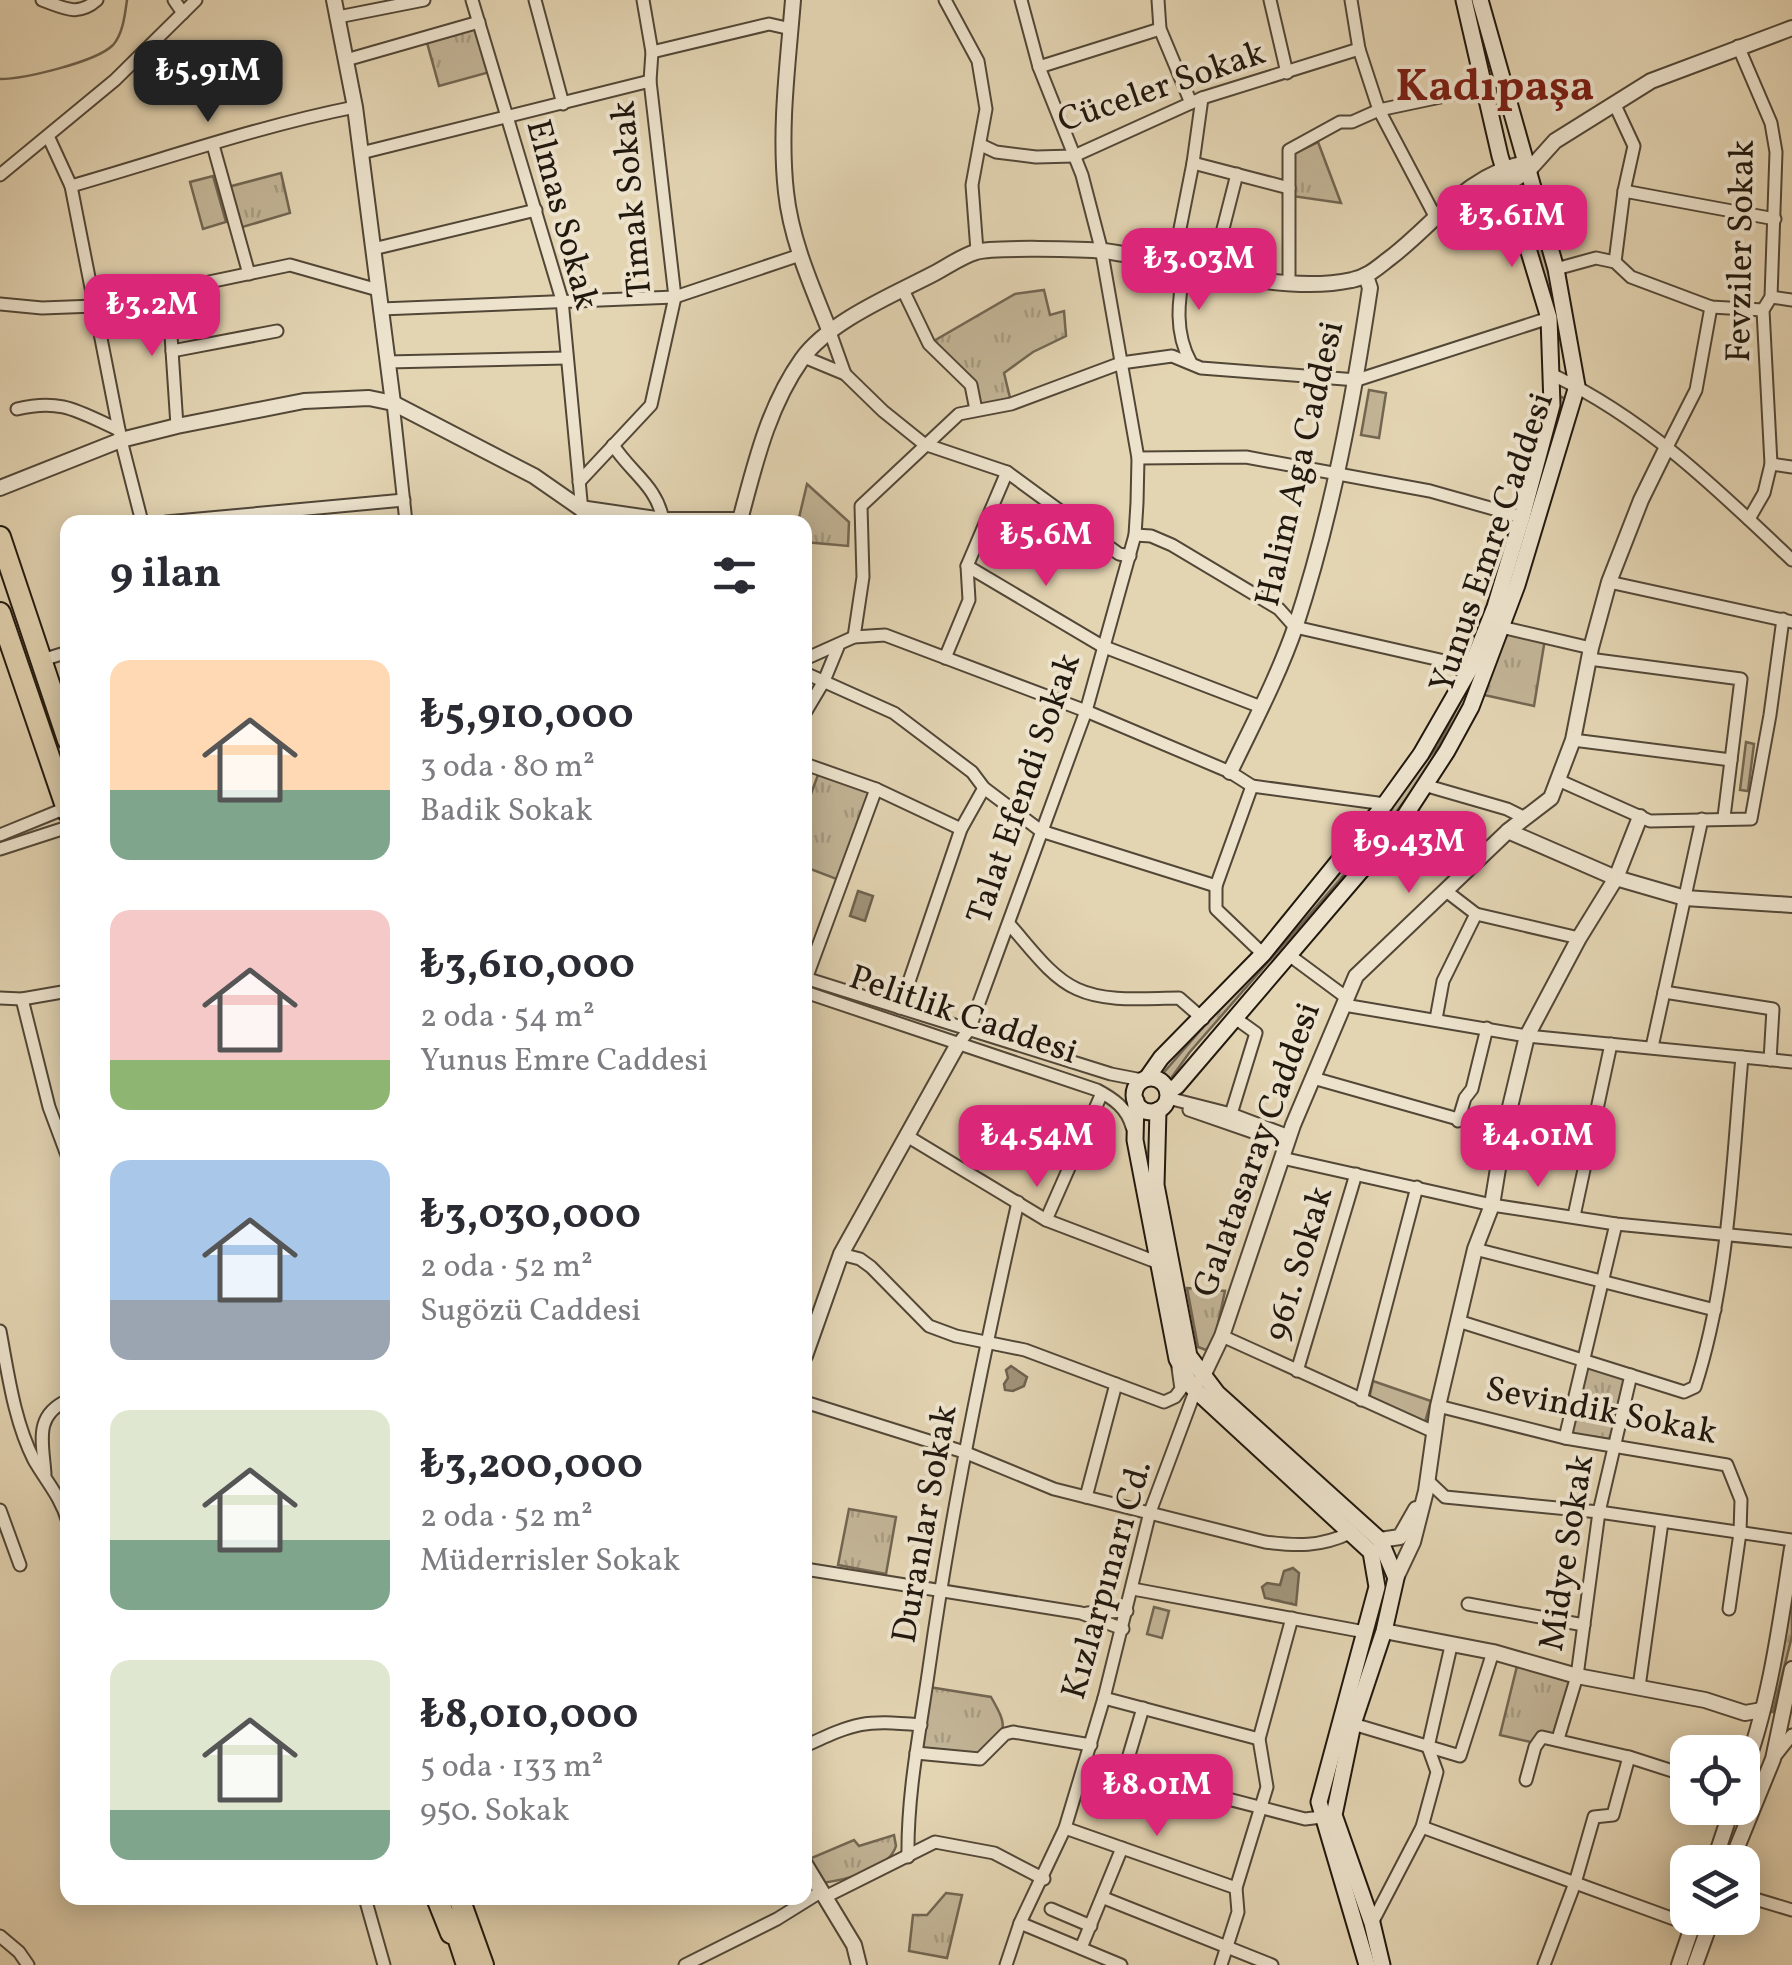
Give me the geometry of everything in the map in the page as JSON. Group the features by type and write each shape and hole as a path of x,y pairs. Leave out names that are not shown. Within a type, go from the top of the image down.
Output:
{"highway":[{"path":"0,536 60,715"},
{"path":"0,614 4,636 60,791"},
{"path":"441,1905 471,1962"},
{"path":"449,1905 471,1962"},
{"path":"463,1905 471,1932 471,1962"}],"main road":[{"name":"Yunus Emre Caddesi","path":"1144,1079 1264,954 1421,754 1472,667 1522,517 1552,405 1549,318 1483,88 1464,0"},
{"name":"Yunus Emre Caddesi","path":"1165,1101 1395,831 1471,708 1501,627 1577,386 1556,269 1480,0"},
{"path":"1366,1965 1328,1817 1396,1578 1380,1540 1198,1384 1156,1186 1165,1101 1158,1079 1144,1079 1134,1092 1135,1140 1176,1359 1198,1384 1371,1552 1377,1587 1319,1802 1328,1817 1372,1923 1382,1965"},
{"path":"1136,1101 1142,1109 1165,1101"}],"street":[{"path":"42,0 72,11 86,10 97,0"},
{"path":"174,0 183,12"},
{"path":"0,176 115,80 196,0"},
{"path":"334,0 355,107 405,515"},
{"path":"338,17 424,0"},
{"name":"Elmas Sokak","path":"472,0 562,300 582,515"},
{"path":"534,0 563,104"},
{"name":"Timak Sokak","path":"579,482 651,406 675,298 650,80 652,52 643,0"},
{"path":"794,0 783,135 786,195 800,255 845,374"},
{"path":"945,0 978,60 986,109 972,185 977,251"},
{"name":"Talat Efendi Sokak","path":"958,1044 969,1030 1086,711 1135,535 1138,458 1101,250 1082,175 1039,66 1021,0"},
{"path":"1158,0 1160,29 1196,101 1194,162 1179,265 1178,306 1179,333 1191,363"},
{"path":"1270,0 1287,73"},
{"path":"1351,0 1359,48 1379,110 1436,218"},
{"path":"346,60 479,22"},
{"path":"652,52 769,24 791,29"},
{"path":"741,515 764,430 804,357 830,332 977,251 1101,250 1212,272 1289,282 1325,284 1366,276 1478,180 1525,163 1651,81 1792,28"},
{"path":"1039,66 1160,29"},
{"name":"Fevziler Sokak","path":"1738,46 1772,123 1776,152 1771,297 1763,310 1771,464 1764,494 1749,519"},
{"name":"Cüceler Sokak","path":"981,145 996,152 1036,157 1074,156 1196,101 1359,48"},
{"path":"361,154 650,80"},
{"path":"1289,282 1289,150 1340,122 1483,88"},
{"path":"1614,103 1634,146 1615,262"},
{"path":"71,186 284,122 355,107"},
{"path":"48,136 71,186 120,435 140,515"},
{"path":"214,145 249,274"},
{"path":"1194,162 1289,188"},
{"path":"1212,272 1237,174"},
{"path":"1624,190 1775,219"},
{"path":"373,250 536,210"},
{"path":"381,309 675,298 800,255"},
{"path":"1556,269 1596,258 1615,262 1631,277 1710,306 1763,310"},
{"path":"0,304 42,308 94,306 290,265 378,290"},
{"name":"Halim Aga Caddesi","path":"1230,772 1295,627 1338,474 1357,380 1370,288 1366,276"},
{"path":"168,290 177,426"},
{"path":"902,290 929,344 971,386 976,410"},
{"path":"1771,297 1792,300"},
{"path":"1667,447 1696,390 1710,306"},
{"path":"854,637 863,576 861,506 959,414 1012,404 1121,363 1172,356 1201,368 1357,380 1549,318"},
{"path":"172,352 277,331"},
{"path":"804,357 845,374 924,444 1007,472 1119,554 1130,556"},
{"path":"387,362 567,358"},
{"path":"1553,375 1630,417 1792,560"},
{"path":"0,488 120,435 304,401 369,398 392,403 534,476 582,515"},
{"path":"1568,417 1577,407 1598,398"},
{"path":"17,409 45,402 63,405 120,435"},
{"path":"614,445 631,472 652,488 663,515"},
{"name":"Galatasaray Caddesi","path":"1198,1384 1222,1336 1286,1146 1356,976 1508,831 1551,798 1574,740 1590,653 1610,582 1641,500 1667,447"},
{"path":"1138,458 1246,457 1430,491 1522,517"},
{"path":"1771,464 1792,467"},
{"path":"945,658 969,600 968,566 1007,472"},
{"path":"242,515 404,500"},
{"path":"1135,535 1172,544 1279,608 1295,627 1472,667"},
{"path":"968,566 1102,646 1261,707"},
{"path":"1558,780 1640,818 1751,819 1787,620 1610,582"},
{"path":"1501,627 1590,653 1740,680 1724,817"},
{"path":"812,656 854,637 885,636 1086,711 1230,772 1252,786 1385,804"},
{"path":"812,701 838,647"},
{"path":"42,660 60,654"},
{"path":"812,676 894,713 1041,830 1216,886"},
{"path":"1574,740 1730,760"},
{"path":"812,766 876,789 962,829"},
{"path":"1424,785 1525,818"},
{"path":"1252,786 1216,886 1216,909 1264,954"},
{"path":"900,1008 962,829 984,788"},
{"path":"812,962 876,789"},
{"path":"0,834 60,813"},
{"path":"1396,1578 1413,1542 1425,1493 1438,1406 1476,1249 1492,1205 1504,1132 1527,1036 1616,878 1640,818"},
{"path":"1652,1047 1702,819"},
{"path":"0,849 60,830"},
{"path":"1508,831 1616,878 1685,898 1792,906"},
{"path":"1446,892 1476,914 1579,938"},
{"path":"1436,1019 1442,981 1476,914"},
{"path":"1009,924 1055,974 1078,990 1113,997 1179,998 1202,1020"},
{"path":"1288,955 1345,1002 1527,1036 1792,1062"},
{"name":"Pelitlik Caddesi","path":"812,980 969,1030 1144,1079"},
{"path":"1664,992 1773,1008 1770,1060"},
{"path":"0,998 22,1000 60,993"},
{"name":"Pelitlik Caddesi","path":"812,994 1102,1093 1128,1114 1135,1140"},
{"path":"22,1000 60,1137"},
{"path":"1231,1114 1256,1033 1235,1018"},
{"path":"1458,1121 1472,1089 1486,1028"},
{"path":"812,1336 840,1254 958,1044"},
{"path":"1574,1216 1611,1044"},
{"path":"1458,1321 1684,1392 1695,1387 1715,1310 1726,1237 1742,1057"},
{"path":"1313,1078 1504,1132"},
{"path":"1046,1220 1102,1093"},
{"path":"1165,1101 1231,1114 1286,1146"},
{"path":"1165,1101 1356,1174 1492,1205 1616,1224 1792,1241"},
{"path":"907,1136 1046,1220 1158,1263"},
{"name":"961. Sokak","path":"1297,1371 1356,1174"},
{"path":"1360,1400 1417,1186"},
{"name":"Duranlar Sokak","path":"908,1857 907,1825 940,1590 986,1341 1018,1202"},
{"path":"1564,1438 1616,1224"},
{"path":"1476,1249 1715,1310"},
{"path":"840,1254 860,1259 930,1326 956,1336 1025,1350 1164,1402 1175,1397 1181,1388 1176,1359"},
{"path":"0,1330 16,1412 35,1461 60,1505"},
{"path":"1222,1336 1434,1432"},
{"name":"Midye Sokak","path":"1558,1739 1576,1676 1612,1447 1632,1375"},
{"path":"1086,1498 1116,1384"},
{"name":"Kızlarpınarı Cd.","path":"1006,1965 1020,1923 1065,1828 1128,1610 1150,1512 1198,1384"},
{"path":"45,1474 42,1424 60,1404"},
{"path":"812,1404 964,1452 1054,1490 1265,1542 1300,1547 1328,1544 1350,1533"},
{"name":"Sevindik Sokak","path":"1438,1406 1564,1438 1728,1465 1741,1500 1729,1609"},
{"path":"1380,1540 1400,1537 1425,1493"},
{"path":"1425,1493 1599,1512 1792,1540"},
{"path":"1425,1493 1445,1497"},
{"path":"0,1510 20,1564"},
{"path":"1639,1688 1662,1522"},
{"path":"1757,1735 1792,1548"},
{"path":"812,1570 1080,1613 1122,1629"},
{"path":"1133,1589 1365,1632"},
{"path":"1468,1604 1584,1625"},
{"path":"1080,1613 1128,1610"},
{"path":"1222,1965 1238,1912 1236,1888 1267,1787 1260,1739 1292,1618"},
{"path":"1384,1631 1493,1652 1576,1676 1705,1700 1746,1713 1762,1710"},
{"path":"1372,1923 1422,1827 1437,1772 1428,1748 1451,1646"},
{"path":"1353,1724 1460,1756 1493,1652"},
{"path":"1738,1845 1785,1734 1792,1669"},
{"path":"1104,1698 1260,1739"},
{"path":"1124,1772 1143,1708"},
{"path":"1746,1713 1758,1730"},
{"path":"812,1743 870,1720 921,1724"},
{"path":"1758,1730 1785,1734"},
{"path":"916,1753 980,1759 1005,1734 1013,1732 1091,1745"},
{"path":"1526,1780 1542,1737 1670,1770"},
{"path":"1544,1965 1594,1817 1613,1815 1629,1757"},
{"path":"1760,1759 1773,1758"},
{"path":"1086,1762 1305,1819 1328,1817"},
{"path":"1422,1827 1670,1914"},
{"path":"1065,1828 1236,1888"},
{"path":"812,1900 935,1842 994,1853 1044,1879"},
{"path":"1081,1948 1122,1848"},
{"path":"812,1876 854,1945 859,1965"},
{"path":"1104,1898 1272,1965"},
{"path":"1760,1900 1792,1910"},
{"path":"367,1905 384,1965"},
{"path":"688,1964 802,1905"},
{"path":"1051,1909 1091,1926"},
{"path":"1020,1923 1121,1965"},
{"path":"1679,1965 1689,1935"},
{"path":"1695,1965 1706,1935"},
{"path":"0,1936 28,1965"}],"green space":[{"path":"477,25 490,72 439,86 426,39"},
{"path":"1318,142 1341,203 1292,196 1293,154"},
{"path":"1524,169 1559,306 1550,308 1515,171"},
{"path":"281,173 290,213 239,228 228,187"},
{"path":"213,176 226,222 203,229 190,182"},
{"path":"1044,290 1050,315 1064,311 1066,336 1033,352 1004,373 1011,402 979,407 974,383 932,342 1015,294"},
{"path":"1369,390 1386,393 1379,438 1361,435"},
{"path":"1557,395 1568,400 1509,591 1469,695 1440,754 1378,836 1189,1053 1167,1084 1159,1078 1343,866 1438,746 1464,694"},
{"path":"807,484 849,522 848,546 812,543 812,515 800,515"},
{"path":"1503,630 1545,639 1534,706 1480,694"},
{"path":"1746,742 1754,744 1748,791 1740,790"},
{"path":"819,772 872,791 839,880 812,870 812,791"},
{"path":"1187,1288 1225,1291 1215,1338 1206,1350 1198,1347"},
{"path":"1587,1363 1628,1376 1610,1444 1568,1436"},
{"path":"1373,1381 1431,1401 1425,1422 1369,1399"},
{"path":"849,1509 896,1517 886,1574 838,1565"},
{"path":"1792,1595 1792,1636 1773,1712 1767,1711"},
{"path":"1154,1607 1169,1611 1162,1638 1147,1634"},
{"path":"1518,1662 1573,1678 1557,1738 1535,1743 1500,1735"},
{"path":"929,1687 991,1697 1003,1723 1000,1735 979,1756 919,1751"},
{"path":"894,1835 896,1846 875,1867 822,1883 812,1858 854,1840 859,1846"},
{"path":"946,1893 962,1895 947,1958 909,1951 913,1915 927,1915"}],"water":[{"path":"858,891 873,896 865,921 850,916"},
{"path":"1011,1366 1027,1377 1024,1386 1013,1391 1005,1390 1004,1384 1008,1378 1006,1370"},
{"path":"1293,1568 1299,1573 1296,1605 1265,1598 1262,1587 1267,1583 1280,1585 1284,1571"}],"waterway":[{"path":"0,79 59,68 104,51 119,35 127,0"}],"district":[{"name":"Kadıpaşa","path":"1495,88"}]}
